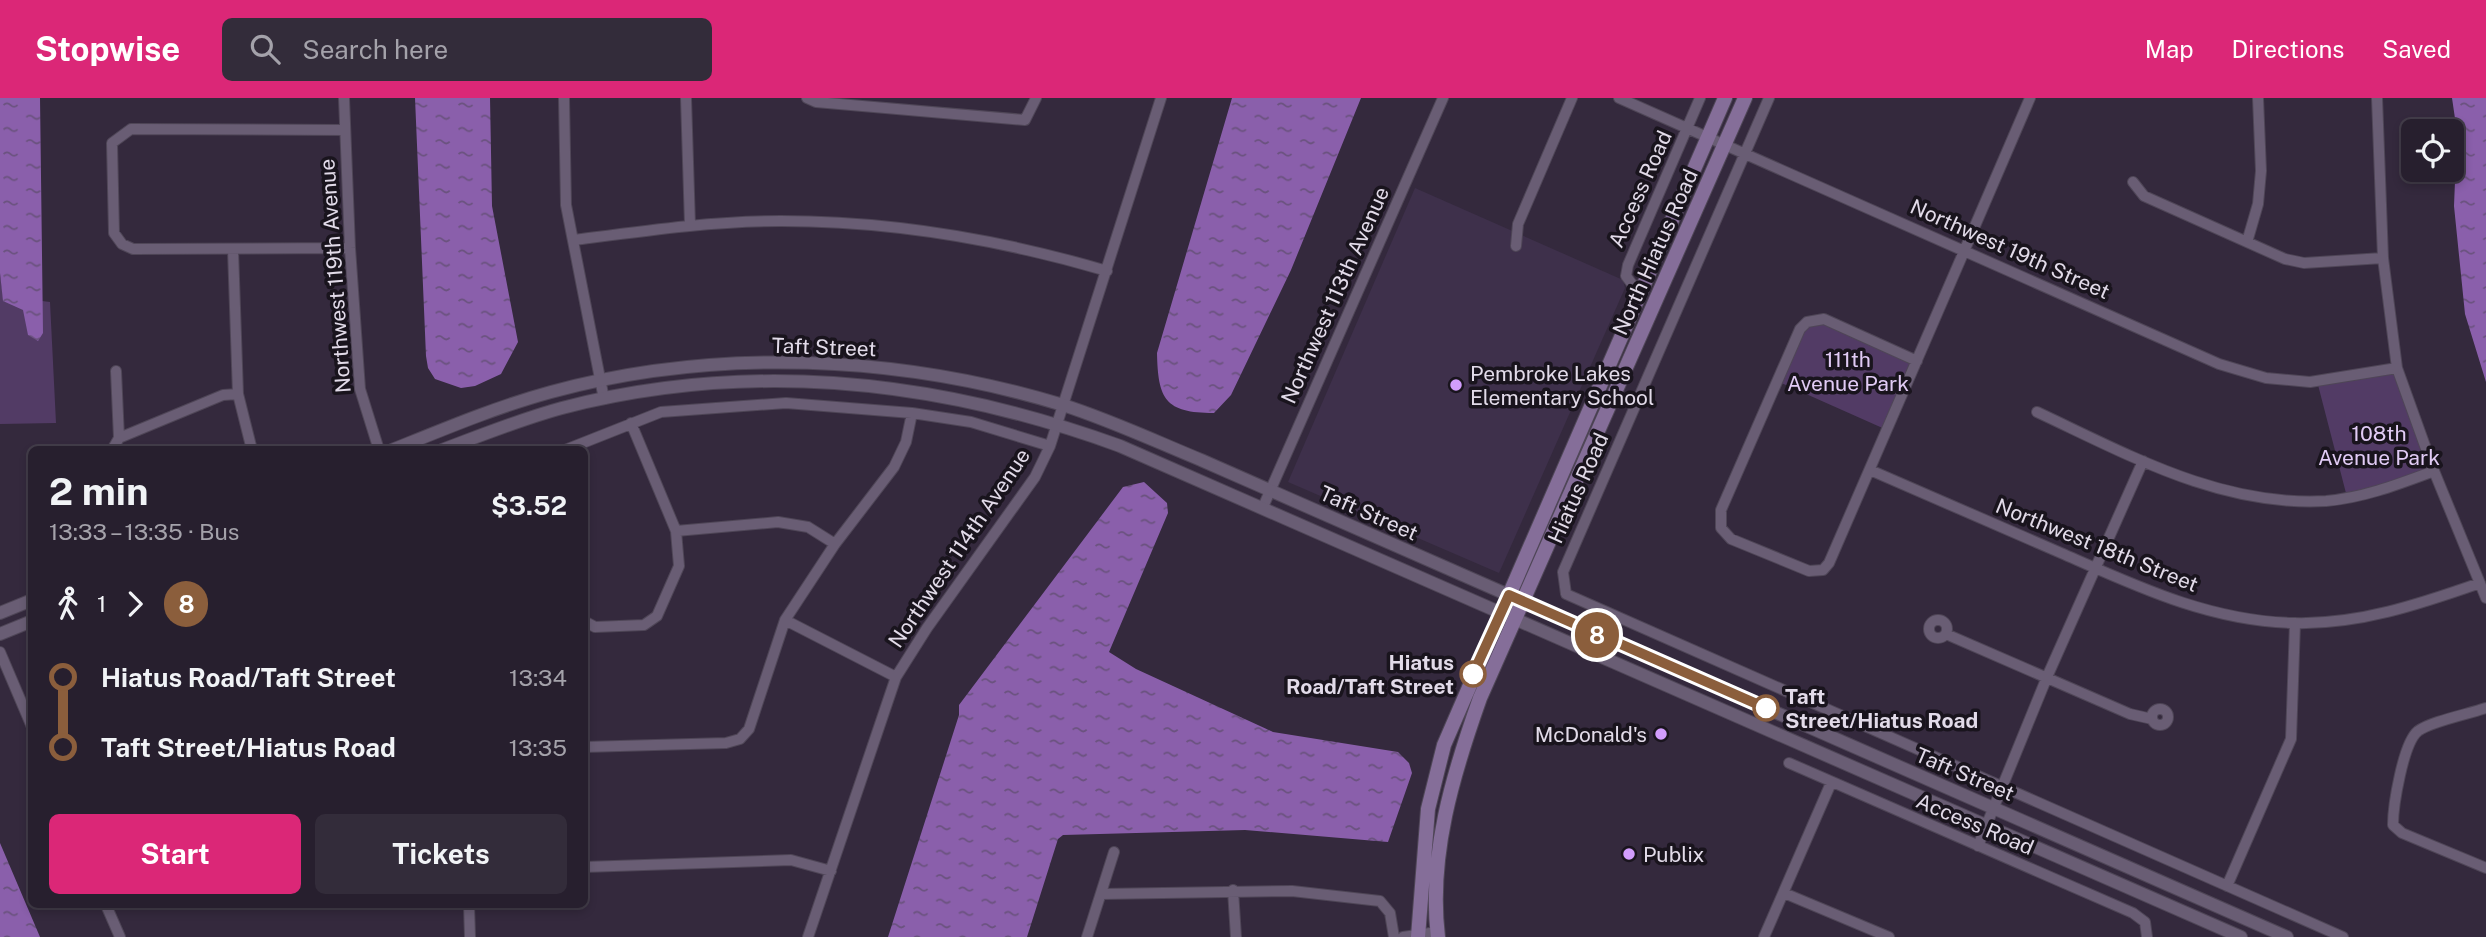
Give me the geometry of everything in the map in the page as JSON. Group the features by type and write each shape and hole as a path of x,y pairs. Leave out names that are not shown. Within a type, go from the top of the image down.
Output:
{"main road":[{"name":"North Hiatus Road","path":"1418,937 1428,808 1444,745 1726,98"},
{"name":"North Hiatus Road","path":"1438,935 1437,876 1445,816 1459,757 1480,698 1518,618 1745,98"},
{"path":"1556,485 1573,493"}],"street":[{"name":"Northwest 119th Avenue","path":"344,98 349,248 360,389 378,446"},
{"path":"564,98 566,205 604,399"},
{"path":"686,98 690,225"},
{"path":"807,98 816,102 1025,120 1037,98"},
{"name":"Northwest 114th Avenue","path":"808,937 896,677 927,628 1035,477 1050,446 1161,98"},
{"name":"Northwest 113th Avenue","path":"1263,507 1443,98"},
{"path":"1516,246 1518,224 1572,98"},
{"name":"Northwest 19th Street","path":"1619,98 2219,363 2266,378 2310,382 2397,368"},
{"name":"Access Road","path":"1642,289 1632,284 1626,276 1628,265 1700,98"},
{"name":"Hiatus Road","path":"1563,587 1563,572 1769,98"},
{"path":"1917,361 1824,319 1807,322 1800,329 1721,510 1721,528 1731,539 1742,544 1809,571 1823,570 1870,470 1917,361 2030,98"},
{"path":"2246,242 2258,204 2260,182 2258,98"},
{"path":"2377,98 2382,258 2397,368 2434,471 2486,598"},
{"path":"345,130 131,129 112,143 114,233 122,244 133,248 349,248"},
{"path":"2133,182 2144,196 2285,259 2304,263 2382,258"},
{"path":"574,240 690,225 782,221 915,230 1054,256 1107,271"},
{"path":"233,250 238,394 251,446"},
{"name":"Taft Street","path":"402,446 494,410 601,381 728,365 833,365 905,370 991,386 1064,406 1270,490 2287,937"},
{"path":"831,382 833,365"},
{"path":"114,446 119,438 116,371"},
{"name":"Taft Street","path":"453,446 524,420 604,399 717,384 831,382 901,389 985,403 1058,424 1120,446 2242,937"},
{"path":"119,438 223,395 238,394"},
{"path":"575,446 661,412 786,403 912,413 971,422 1050,446"},
{"path":"2037,412 2143,461 2208,487 2262,499 2327,501 2383,490 2434,471"},
{"path":"588,747 726,743 740,739 749,729 785,620 835,544 894,467 906,442 912,413"},
{"path":"588,623 595,627 644,625 657,616 679,566 676,531 631,423"},
{"path":"1978,846 2000,786 2143,461"},
{"name":"Northwest 18th Street","path":"1870,470 2173,601 2237,618 2295,623 2359,618 2422,603 2480,583"},
{"path":"676,531 778,522 808,527 835,544"},
{"path":"1336,539 1343,522"},
{"name":"Taft Street","path":"1563,587 1570,598 2343,937"},
{"path":"0,613 28,602"},
{"path":"785,620 896,677"},
{"path":"0,634 28,623"},
{"path":"2227,886 2291,739 2295,623"},
{"path":"1947,634 2130,714 2152,719"},
{"path":"0,652 28,718"},
{"path":"1658,681 1667,665"},
{"path":"1758,724 1766,708"},
{"path":"2486,708 2418,732 2409,746 2393,812 2393,825 2402,833 2486,868"},
{"name":"Access Road","path":"1789,763 2133,913 2145,922 2147,937"},
{"path":"1764,937 1832,783"},
{"path":"1087,937 1114,852"},
{"path":"588,867 791,860 831,871"},
{"path":"1233,890 1236,937"},
{"path":"1101,894 1292,891 1380,901 1390,913 1394,937"},
{"path":"1784,893 1889,937"},
{"path":"107,908 120,937"},
{"path":"469,908 470,937"},
{"path":"1403,937 1438,935"}],"shaded area":[{"name":"Pembroke Lakes Elementary School","path":"1415,188 1623,280 1625,288 1499,573 1288,482"}],"green space":[{"path":"0,273 3,296 50,302 56,423 0,424"},
{"name":"111th Avenue Park","path":"1824,319 1917,361 1887,430 1777,381 1800,329"},
{"name":"108th Avenue Park","path":"2397,368 2434,471 2347,497 2317,381"}],"water":[{"path":"0,98 40,98 43,333 38,341 28,335 23,310 3,301 0,273"},
{"path":"415,98 490,98 492,206 518,342 501,374 475,386 461,388 435,379 428,368"},
{"path":"1232,98 1361,98 1291,270 1231,395 1214,413 1198,412 1175,406 1168,400 1159,382 1157,353"},
{"path":"2452,98 2486,98 2486,382 2465,314 2454,206 2455,182 2464,182 2464,119 2455,119"},
{"path":"1144,482 1167,503 1168,513 1109,652 1136,669 1273,732 1398,752 1409,763 1412,773 1388,842 1245,830 1063,835 1058,839 1027,937 888,937 959,715 959,705 1123,487"},
{"path":"0,843 40,937 0,937"}],"bus line":[{"name":"8","path":"1473,674 1509,595 1766,708"}],"place":[{"name":"Pembroke Lakes Elementary School","path":"1456,385"},
{"name":"Hiatus Road/Taft Street","path":"1473,674"},
{"name":"Taft Street/Hiatus Road","path":"1766,708"},
{"name":"McDonald's","path":"1661,734"},
{"name":"Publix","path":"1629,854"}]}
